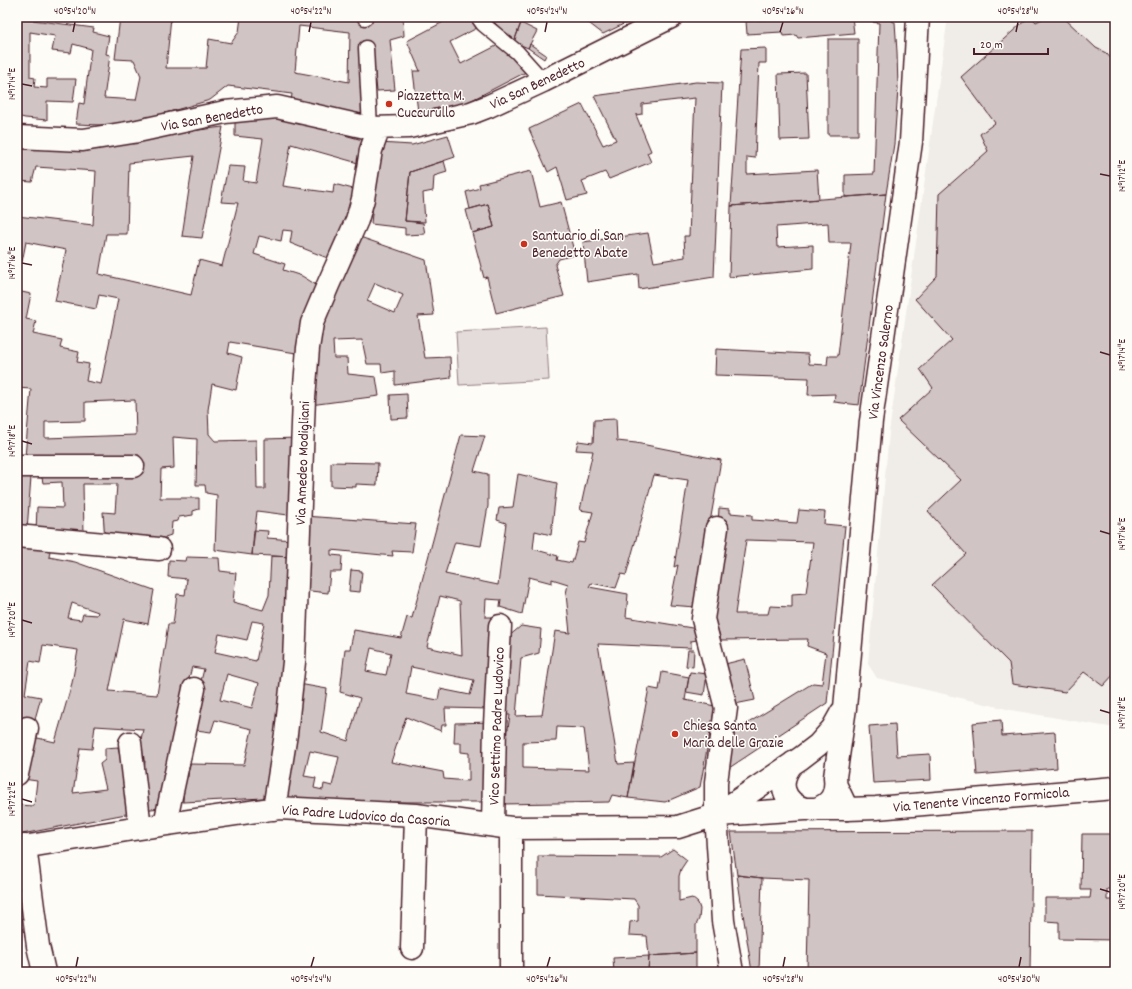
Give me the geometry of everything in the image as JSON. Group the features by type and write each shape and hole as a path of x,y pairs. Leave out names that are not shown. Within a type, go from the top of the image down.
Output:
{"street":[{"name":"Via San Benedetto","path":"17,137 84,140 133,132 224,112 277,107 354,125 374,128 409,127 471,113 543,81 671,17"},
{"name":"Via Vincenzo Salerno","path":"836,782 845,708 871,421 911,142 918,17"},
{"name":"Via Amedeo Modigliani","path":"274,809 286,734 294,662 304,398 308,348 312,323 357,220 374,128"},
{"path":"17,466 133,466"},
{"path":"717,528 703,619 726,708 716,782 716,815 723,921 732,972"},
{"path":"17,536 159,549"},
{"name":"Vico Settimo Padre Ludovico","path":"500,626 495,725 511,972"},
{"path":"165,824 194,689"},
{"path":"716,815 818,744 833,728 845,708"},
{"path":"17,774 27,728"},
{"path":"130,743 140,828"},
{"path":"836,782 834,794 829,802 822,807 810,810 797,807 790,802 783,786 787,769 797,760 810,757 818,758 826,762 832,769 847,809"},
{"name":"Via Tenente Vincenzo Formicola","path":"716,815 884,807 1115,788"},
{"name":"Via Padre Ludovico da Casoria","path":"21,847 165,824 274,809 416,815 502,827 678,827 716,815"},
{"path":"412,948 416,815"},
{"path":"21,847 44,972"}],"lane":[{"path":"478,17 483,24 517,52 543,81"},
{"path":"366,48 374,128"}],"shaded area":[{"path":"948,17 1115,17 1115,728 1011,710 877,678 868,664 889,433"},
{"path":"546,327 549,380 459,385 456,332"}],"building":[{"path":"120,17 171,17 166,68 206,68 209,39 231,43 239,32 241,17 403,17 404,36 390,40 395,90 377,91 372,48 364,48 362,114 291,101 292,94 228,86 210,100 131,123 100,125 76,124 79,103 84,104 91,49 73,44 71,53 52,51 55,36 30,32 30,77 35,78 34,87 47,88 47,79 76,79 73,102 47,101 47,120 17,116 17,18 94,28 93,32 109,36 106,54 110,55 104,98 136,100 141,76 134,60 115,59","holes":["299,26 350,32 349,82 295,72"]},
{"path":"443,17 474,17 481,26 450,42 461,64 500,44 526,72 466,103 418,112 413,71 420,71 407,41 445,21"},
{"path":"495,17 523,17 514,42 494,22"},
{"path":"581,17 638,17 603,34"},
{"path":"794,17 852,17 854,33 798,38 796,35 783,36 782,32 747,34 746,21"},
{"path":"873,17 891,17 891,21 895,22 898,89 894,144 886,194 845,197 845,175 874,174 879,23 873,22"},
{"path":"1029,17 1036,22 1046,17 1063,17 1096,48 1106,53 1115,63 1115,97 1111,100 1115,104 1115,673 1103,686 1084,672 1065,692 1012,684 1009,663 932,585 966,554 928,511 961,480 898,420 933,388 920,369 952,340 915,299 937,276 939,194 988,151 980,134 995,123 961,77"},
{"path":"521,23 537,31 528,48 514,42"},
{"path":"828,39 858,39 858,135 828,135"},
{"path":"530,44 546,55 544,59 528,48"},
{"path":"766,48 766,63 759,63 755,158 747,157 747,174 817,170 819,199 731,206 741,49"},
{"path":"806,73 809,139 780,140 778,74"},
{"path":"696,82 722,83 714,277 639,289 638,274 587,282 583,242 648,233 654,262 685,257 684,236 689,236 695,98 642,104 642,114 636,115 651,151 647,153 651,162 609,179 605,172 582,181 587,195 567,200 557,167 548,172 529,129 582,104 603,145 616,140 594,96"},
{"path":"277,116 366,141 358,163 291,144 283,186 333,193 334,184 357,190 330,259 290,243 292,231 283,230 281,241 259,236 254,254 285,264 283,270 302,276 318,286 302,354 230,342 228,353 242,357 236,390 212,384 208,410 209,434 215,441 256,440 257,489 265,489 265,439 297,438 296,516 257,511 252,555 215,550 217,495 206,493 205,485 196,485 197,439 173,437 174,468 161,469 160,498 199,498 199,509 193,511 193,515 179,517 178,521 172,522 171,535 165,537 165,540 105,541 103,512 115,513 117,484 83,484 84,535 36,531 37,507 63,508 62,482 43,483 42,478 31,477 27,530 17,529 17,469 138,466 139,455 25,457 31,389 17,388 17,291 31,294 26,319 36,321 33,334 62,340 60,348 79,352 77,362 89,364 86,381 101,384 118,299 99,295 96,309 55,301 66,250 26,242 22,262 17,262 17,216 93,225 96,171 36,167 32,182 18,181 17,185 17,140 102,142 223,127 202,238 182,236 194,156 129,163 127,234 106,234 99,274 191,295 199,260 222,266 238,203 221,202 228,166 245,167 243,181 256,183 263,139 235,136 235,120","holes":["135,400 136,435 45,438 45,422 85,421 85,402"]},
{"path":"448,135 455,157 410,172 405,221 423,223 425,234 405,235 405,228 371,224 379,143 412,145"},
{"path":"444,161 447,172 434,176 433,191 423,193 425,222 405,221 410,172"},
{"name":"Santuario di San Benedetto Abate","path":"531,171 540,207 561,202 575,255 559,259 555,265 564,296 496,313 487,277 484,278 472,233 494,227 491,214 488,204 470,209 466,192 480,188 479,184"},
{"path":"886,194 859,405 834,402 835,394 808,395 809,378 715,375 716,349 808,354 809,364 827,365 828,356 838,356 851,243 829,243 828,223 776,227 777,247 813,245 813,269 729,277 731,206"},
{"path":"488,204 494,227 472,233 466,210"},
{"path":"360,237 426,260 434,315 418,316 425,358 450,357 451,378 395,385 395,371 382,373 381,364 367,364 362,340 333,341 334,358 347,358 348,374 376,377 379,396 310,405 323,315","holes":["375,283 403,295 395,313 367,301"]},
{"path":"407,394 408,418 391,419 390,395"},
{"path":"616,419 617,441 636,443 721,460 695,607 670,605 678,565 674,567 688,480 654,475 626,575 621,574 616,588 591,583 589,587 628,594 626,617 698,629 697,640 691,641 691,648 598,644 618,764 634,763 628,798 612,795 609,802 502,804 503,730 508,729 510,715 503,715 508,637 521,626 541,629 539,653 521,658 516,716 542,715 555,631 570,633 566,594 568,584 552,579 552,583 529,577 522,614 500,607 501,600 486,599 485,617 492,617 494,661 490,709 445,708 446,725 442,725 441,731 406,717 391,762 443,772 444,779 469,781 469,753 461,752 461,743 454,743 455,723 491,722 486,802 356,802 355,800 281,799 299,684 327,689 321,732 348,741 360,698 340,692 345,649 350,649 354,630 401,638 407,617 412,618 461,435 485,436 474,471 488,474 488,506 481,546 455,542 445,574 498,585 506,523 497,520 499,508 513,507 518,474 557,483 551,535 535,531 533,549 558,556 557,560 572,563 578,542 584,543 593,512 580,510 593,451 576,450 578,441 593,443 594,420","holes":["440,596 460,601 462,655 427,647","371,648 391,653 386,675 366,671","411,667 474,680 470,695 440,689 438,700 406,694","557,727 584,728 589,770 523,768 523,742 556,741","310,751 339,757 332,786 324,784 323,790 314,788 316,778 304,776"]},
{"path":"331,462 378,463 377,485 356,484 356,487 331,486"},
{"path":"719,508 730,509 730,513 752,515 752,520 797,523 799,510 825,512 824,524 845,526 827,703 729,768 732,733 813,683 822,684 826,653 807,646 808,639 721,640 713,614","holes":["746,540 813,542 806,593 792,594 792,607 770,606 768,614 735,614"]},
{"path":"304,516 416,524 412,552 392,551 393,556 331,550 331,555 342,556 341,572 330,572 328,593 302,590"},
{"path":"254,530 268,531 267,538 293,540 292,557 252,555"},
{"path":"17,540 51,544 49,557 75,562 154,590 148,624 124,619 109,691 157,695 168,624 173,624 177,594 185,595 187,579 168,577 169,560 185,561 186,557 219,558 220,571 236,573 233,602 263,610 269,595 271,556 292,557 277,739 264,798 183,802 184,777 188,777 189,764 244,765 252,729 215,720 211,732 189,729 204,669 192,667 163,776 168,776 161,808 141,810 145,761 137,761 143,729 95,726 92,749 80,748 73,793 106,789 100,764 105,760 105,748 118,747 131,813 17,835 18,805 34,806 37,781 23,779 29,736 55,742 72,683 78,650 43,645 40,663 30,661 25,694 41,697 35,719 22,718 17,745 17,576 20,557 17,557","holes":["72,603 98,612 97,615 83,614 81,620 68,618","252,621 264,623 256,661 215,652 219,634 247,640","227,674 259,683 252,708 220,700"]},
{"path":"351,570 362,571 360,592 349,591"},
{"path":"688,650 694,650 693,667 686,666"},
{"path":"745,659 755,700 735,704 725,664"},
{"name":"Chiesa Santa Maria delle Grazie","path":"662,672 689,677 685,700 715,706 700,787 665,802 628,798 649,688 659,690"},
{"path":"690,672 707,674 704,695 686,692"},
{"path":"1001,720 1002,736 1055,732 1057,768 977,775 973,723"},
{"path":"895,724 897,756 930,754 931,780 873,783 869,726"},
{"path":"1032,831 1030,972 807,972 809,880 762,878 737,875 731,832"},
{"path":"1082,834 1115,834 1115,889 1107,889 1107,900 1115,900 1115,940 1059,939 1059,922 1045,921 1045,898 1090,898 1091,890 1081,890"},
{"path":"673,849 687,860 681,869 679,876 679,901 692,898 698,903 700,909 699,919 696,925 696,953 649,956 647,936 629,935 630,922 638,921 638,905 634,899 538,894 538,856 661,857"},
{"path":"737,875 762,878 759,972 752,972"},
{"path":"696,953 696,972 648,972 649,956"},
{"path":"649,956 648,971 614,972 613,958"}],"place":[{"name":"Piazzetta M. Cuccurullo","path":"389,104"},
{"name":"Santuario di San Benedetto Abate","path":"524,244"},
{"name":"Chiesa Santa Maria delle Grazie","path":"675,734"}]}
